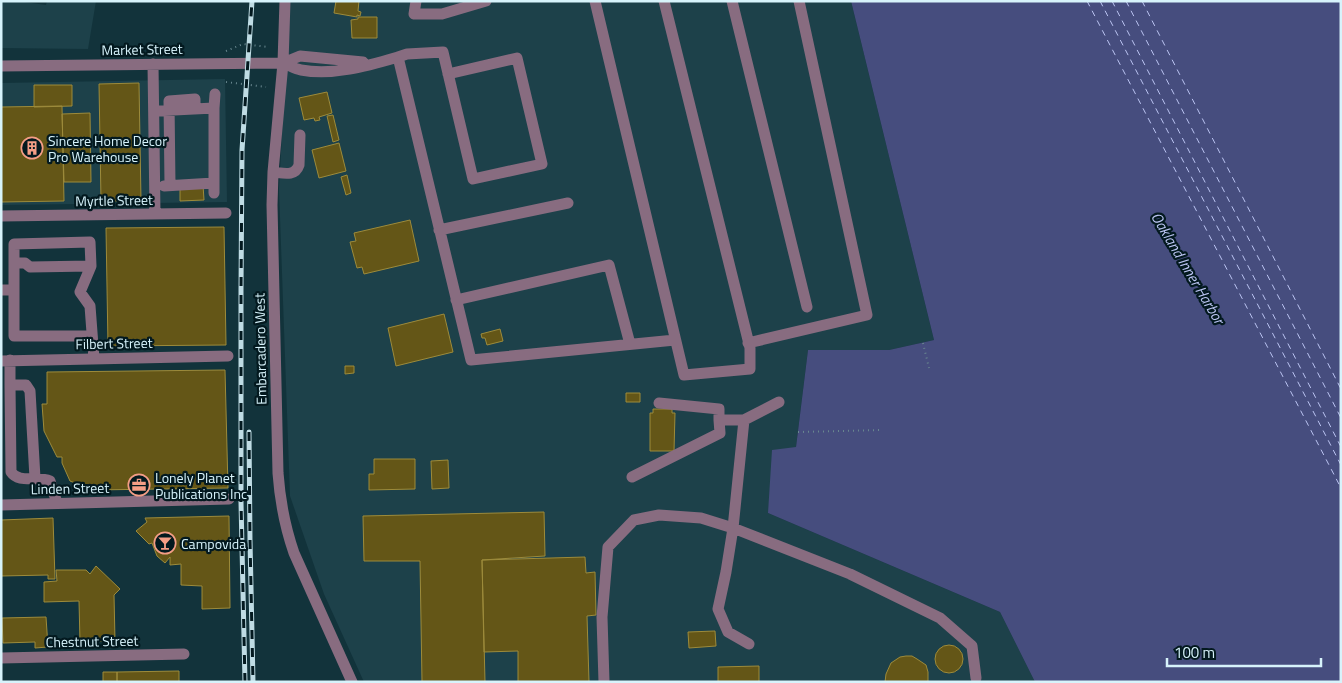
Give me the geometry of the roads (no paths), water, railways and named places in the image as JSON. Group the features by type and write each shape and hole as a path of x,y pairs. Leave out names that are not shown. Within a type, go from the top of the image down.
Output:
{"street":[{"name":"Embarcadero West","path":"285,1 283,63 273,172 272,225 279,493 287,532 294,553 352,682"},
{"path":"416,1 414,14 442,14 486,1"},
{"path":"595,1 684,374 750,369 748,343 664,1"},
{"path":"732,1 807,307"},
{"path":"748,343 868,315 799,1"},
{"name":"Market Street","path":"1,66 283,63 300,70 332,72 375,64 407,54 442,52 448,74"},
{"path":"398,57 470,360 675,340"},
{"path":"517,58 542,164 473,179 448,74 517,58"},
{"path":"153,64 155,214"},
{"path":"155,185 214,188 215,94"},
{"path":"170,185 169,101 195,100 195,109 214,108"},
{"path":"154,111 169,111"},
{"path":"273,172 288,174 293,173 297,169 300,135"},
{"path":"439,230 568,203"},
{"name":"Myrtle Street","path":"1,216 226,213"},
{"path":"92,336 14,336 14,244 90,242 91,266 80,292 90,306 94,359"},
{"path":"14,263 25,263 30,267 91,266"},
{"path":"456,300 609,265 630,344"},
{"path":"1,290 14,290"},
{"name":"Filbert Street","path":"6,361 228,356"},
{"path":"6,361 10,385 11,472 18,478 47,479 50,481 57,503"},
{"path":"10,385 26,385 30,391 35,478"},
{"path":"719,420 744,420 779,402"},
{"path":"632,477 720,433 719,409 660,403"},
{"path":"744,420 733,528 718,609 728,632 749,644"},
{"name":"Linden Street","path":"1,505 228,499"},
{"path":"604,682 602,617 608,547 634,520 659,515 700,518 733,528 850,574 940,618 972,646 976,678"},
{"name":"Chestnut Street","path":"1,658 184,654"}],"water":[{"name":"Oakland Inner Harbor","path":"851,1 1341,1 1341,682 1035,682 1000,612 768,513 772,450 796,447 808,350 889,350 934,340"}],"railway":[{"path":"245,682 241,502 242,150 252,1"},
{"path":"249,432 253,682"}],"place":[{"name":"Sincere Home Decor Pro Warehouse","path":"32,148"},
{"name":"Lonely Planet Publications Inc","path":"139,485"},
{"name":"Campovida","path":"165,543"}]}
